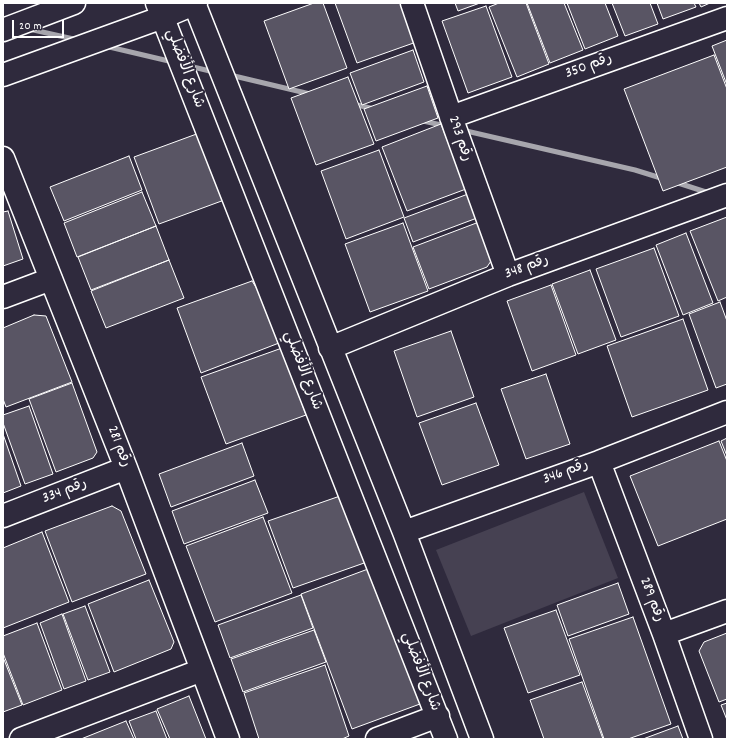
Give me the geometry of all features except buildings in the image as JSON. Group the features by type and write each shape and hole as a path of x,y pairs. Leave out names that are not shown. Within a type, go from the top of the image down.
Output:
{"street":[{"path":"3,30 74,3"},
{"path":"3,75 160,10 195,3 330,348 404,532 482,739"},
{"name":"رقم 293","path":"412,3 508,275"},
{"name":"شارع الأفضلي","path":"160,10 446,739"},
{"name":"رقم 350","path":"451,117 727,18"},
{"name":"رقم 281","path":"3,158 126,468 228,739"},
{"name":"رقم 348","path":"330,348 508,275 727,195"},
{"path":"3,297 51,278"},
{"name":"رقم 346","path":"404,532 599,462 727,412"},
{"name":"رقم 289","path":"599,462 664,634 701,739"},
{"name":"رقم 334","path":"3,516 126,468"},
{"path":"664,634 727,611"},
{"path":"21,739 202,670"},
{"path":"377,739 438,716"}],"shaded area":[{"path":"584,492 618,578 471,636 436,550"}],"waterway":[{"path":"29,29 78,40"},
{"path":"105,46 173,62"},
{"path":"189,66 214,72"},
{"path":"230,75 310,94"},
{"path":"353,104 374,109"},
{"path":"423,121 446,126"},
{"path":"462,130 635,170 664,179"},
{"path":"675,182 709,193"}]}
